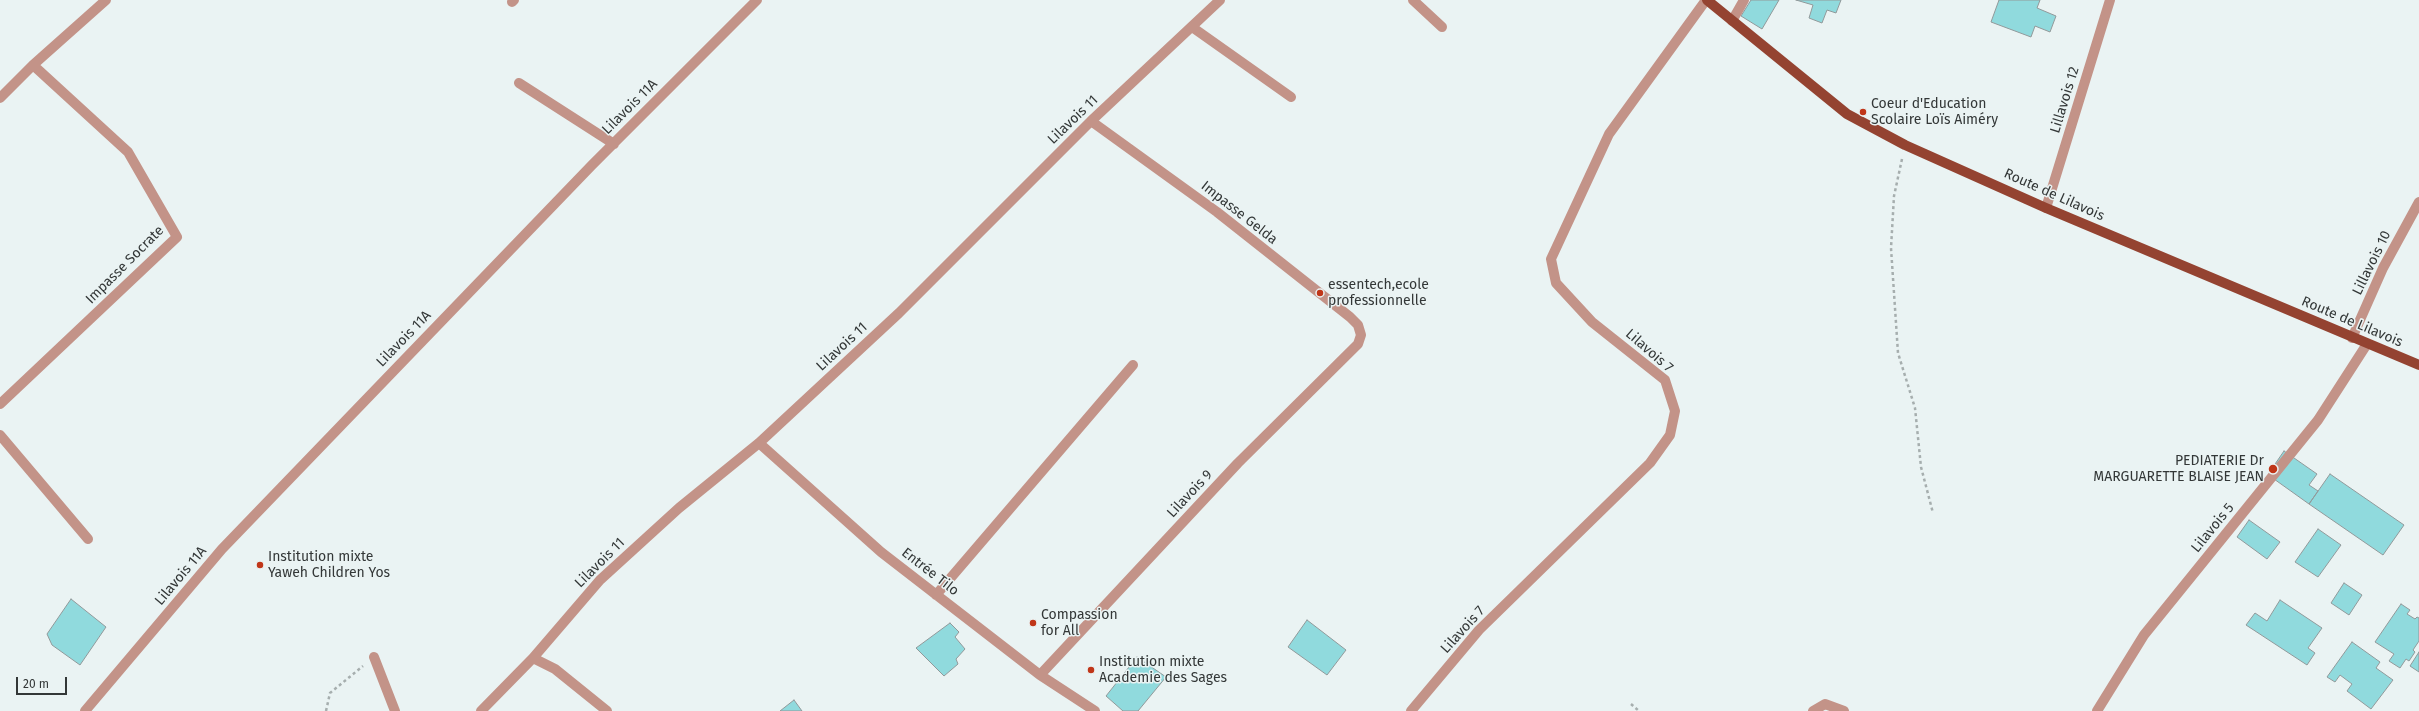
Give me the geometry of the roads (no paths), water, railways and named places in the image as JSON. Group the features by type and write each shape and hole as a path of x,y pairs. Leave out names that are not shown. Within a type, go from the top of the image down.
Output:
{"main road":[{"name":"Route de Lilavois","path":"1707,0 1847,114 1905,145 2046,208 2419,365"}],"street":[{"path":"0,98 33,65 106,0"},
{"name":"Lilavois 11A","path":"85,711 222,550 614,144 756,0"},
{"name":"Lilavois 11","path":"481,711 533,658 600,580 679,508 759,443 899,313 1091,121 1220,0"},
{"path":"1413,0 1442,28"},
{"name":"Lilavois 7","path":"1411,711 1479,630 1650,463 1670,434 1675,411 1665,380 1587,316 1556,283 1551,259 1610,134 1707,0"},
{"path":"1732,21 1744,0"},
{"name":"Lillavois 12","path":"2046,208 2110,0"},
{"path":"1192,27 1291,97"},
{"name":"Impasse Socrate","path":"0,404 177,237 128,152 33,65"},
{"path":"519,83 614,144"},
{"name":"Impasse Gelda","path":"1091,121 1217,212 1350,317 1358,325 1361,335"},
{"name":"Lillavois 10","path":"2352,338 2383,268 2419,202"},
{"name":"Lilavois 9","path":"1040,675 1238,463 1358,344 1361,335"},
{"name":"Lilavois 5","path":"2097,711 2144,635 2318,420 2367,344"},
{"path":"936,595 1133,365"},
{"path":"0,435 88,539"},
{"name":"Entrée Tilo","path":"759,443 881,552 1040,675 1095,711"},
{"path":"374,656 395,711"},
{"path":"533,658 555,669 607,711"},
{"path":"1813,711 1825,704 1844,711"}],"place":[{"name":"Coeur d'Education Scolaire Loïs Aiméry","path":"1863,112"},
{"name":"essentech,ecole professionnelle","path":"1320,293"},
{"name":"PEDIATERIE Dr MARGUARETTE BLAISE JEAN","path":"2273,469"},
{"name":"Institution mixte Yaweh Children Yos","path":"260,565"},
{"name":"Compassion for All","path":"1033,623"},
{"name":"Institution mixte Academie des Sages","path":"1091,670"}]}
